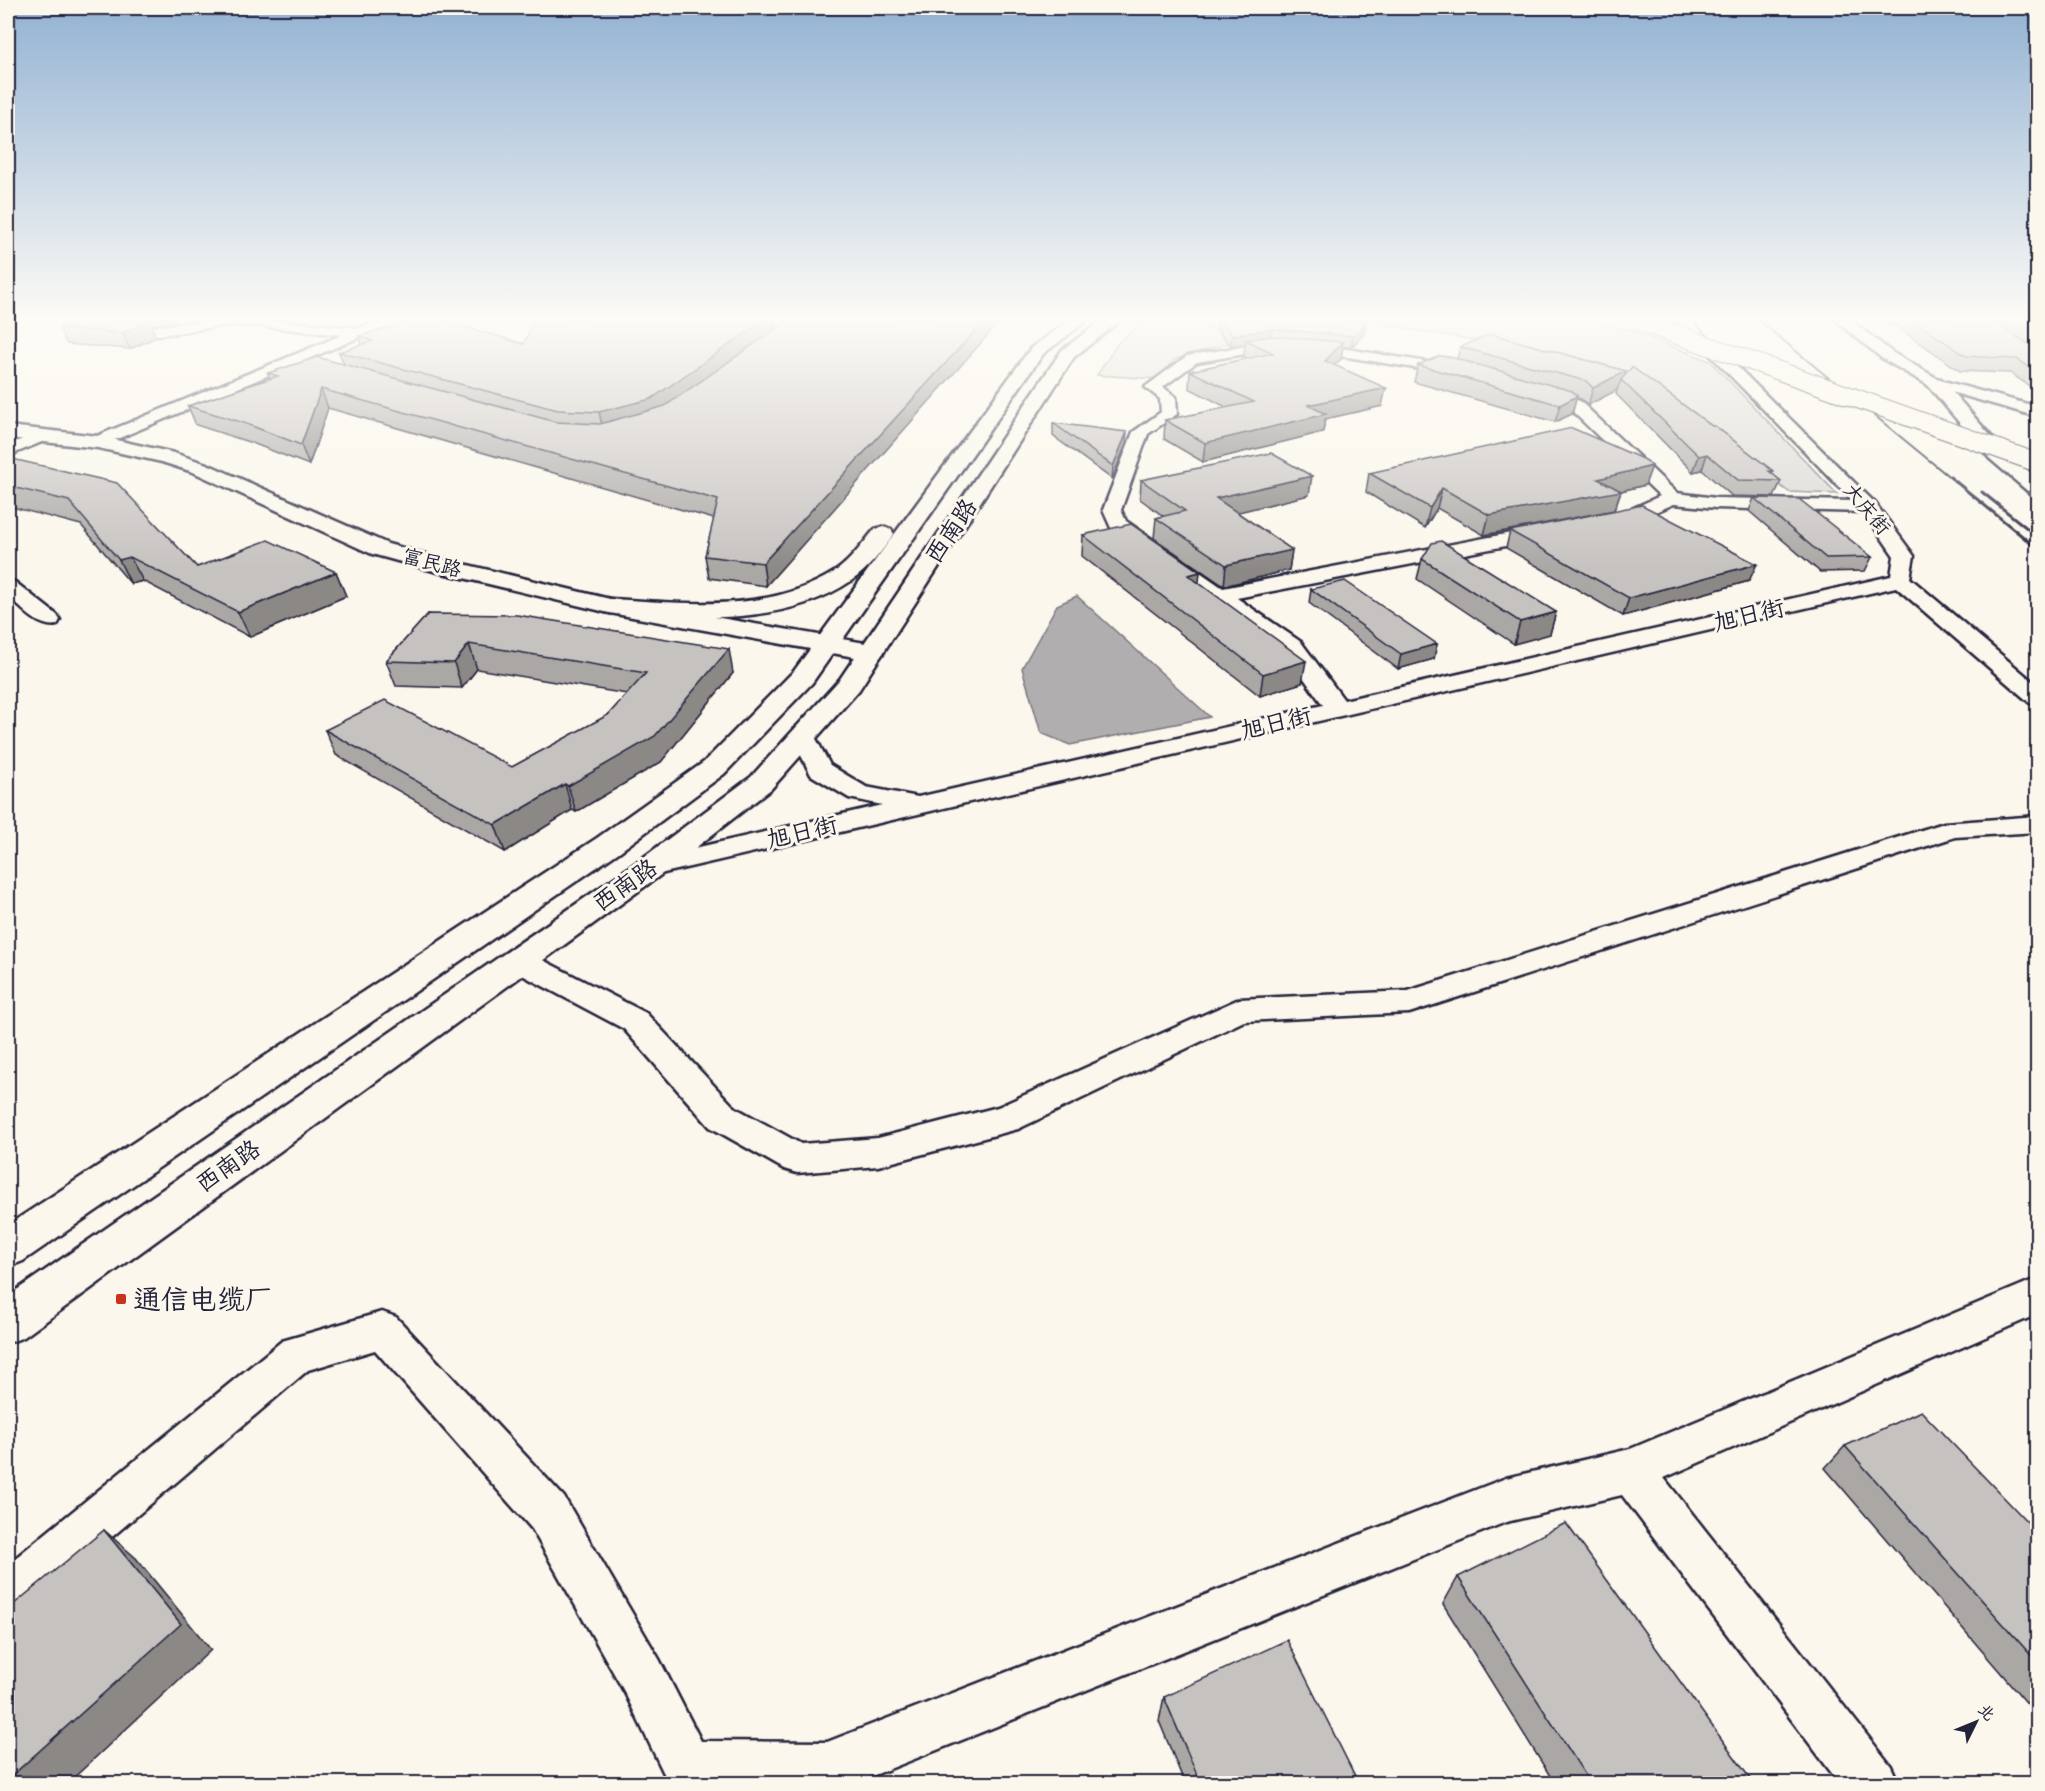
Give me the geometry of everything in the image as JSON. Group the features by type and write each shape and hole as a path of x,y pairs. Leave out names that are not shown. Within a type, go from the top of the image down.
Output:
{"main road":[{"name":"西南路","path":"8,1248 608,845 714,768 803,676 1000,403"},
{"name":"西南路","path":"8,1322 651,867 761,783 804,738 850,684 1036,403"},
{"path":"1867,403 2037,463"},
{"path":"1952,403 1996,454 2037,490"},
{"path":"1931,405 1995,429"},
{"name":"富民路","path":"8,432 98,442 167,457 201,468 380,549 442,567 610,606 871,652"},
{"path":"610,606 750,610 804,598 844,576 883,535 930,499"}],"street":[{"path":"98,442 191,403"},
{"path":"1168,403 1169,414 1141,432 1112,510 1118,524 1293,647 1338,709"},
{"path":"1566,403 1574,405 1672,498"},
{"name":"大庆街","path":"1766,403 1869,507 1904,556 1900,580"},
{"path":"2005,403 2037,412"},
{"path":"8,451 43,436"},
{"path":"1598,522 1632,515 1672,498 1716,502 1869,507"},
{"path":"1219,595 1563,528"},
{"path":"1900,580 2037,699"},
{"name":"旭日街","path":"651,867 1900,580"},
{"path":"8,586 49,620"},
{"path":"804,738 820,770 858,793 921,805"},
{"path":"518,960 635,1021 722,1117 797,1159 878,1152 1006,1119 1239,1010 1409,1002 1953,829 2037,825"},
{"path":"8,1593 296,1354 382,1330 548,1513 642,1676 687,1766 826,1768 1506,1500 1631,1471 2037,1295"},
{"path":"1631,1471 1873,1784"}],"shaded area":[{"path":"1654,403 1750,403 1837,494 1789,492 1683,416"},
{"path":"1077,596 1210,717 1070,745 1041,733 1022,668 1057,605"}],"building":[{"path":"198,403 316,403 301,445 244,423 188,406"},
{"path":"370,403 485,403 556,422 600,424 665,406 670,403 910,403 763,563 705,556 718,500"},
{"path":"530,403 637,403 599,412 558,410"},
{"path":"1251,403 1319,403 1308,405 1326,414 1205,443 1165,420"},
{"path":"1644,403 1680,403 1773,471 1769,471 1781,481 1738,480 1707,454 1699,456"},
{"path":"1053,423 1127,432 1113,466"},
{"path":"1572,428 1647,461 1652,466 1598,479 1621,491 1489,515 1442,488 1430,508 1369,473"},
{"path":"1271,453 1312,476 1216,498 1292,550 1226,565 1156,518 1185,511 1141,480"},
{"path":"8,458 117,483 197,567 268,540 336,572 238,612 130,557 119,560 69,501 8,486"},
{"path":"1754,498 1799,499 1872,557 1826,558"},
{"path":"1642,505 1757,564 1629,598 1510,531"},
{"path":"1131,524 1200,572 1188,575 1306,661 1263,674 1083,535"},
{"path":"1441,541 1556,612 1520,622 1422,559 1432,543"},
{"path":"1345,581 1437,644 1401,654 1311,589"},
{"path":"428,614 517,615 729,649 655,736 568,786 565,784 495,825 325,730 385,700 512,767 608,715 646,673 469,644 454,663 386,661"},
{"path":"1921,1411 2037,1532 2037,1662 1845,1446"},
{"path":"1566,1523 1754,1784 1591,1784 1458,1577"},
{"path":"104,1530 181,1624 8,1779 8,1609"},
{"path":"1287,1640 1359,1784 1201,1784 1164,1697"}],"railway":[{"path":"1859,403 1952,479"},
{"path":"1950,477 2038,549"},
{"path":"1982,492 2038,537"}],"place":[{"name":"通信电缆厂","path":"121,1299"}]}
